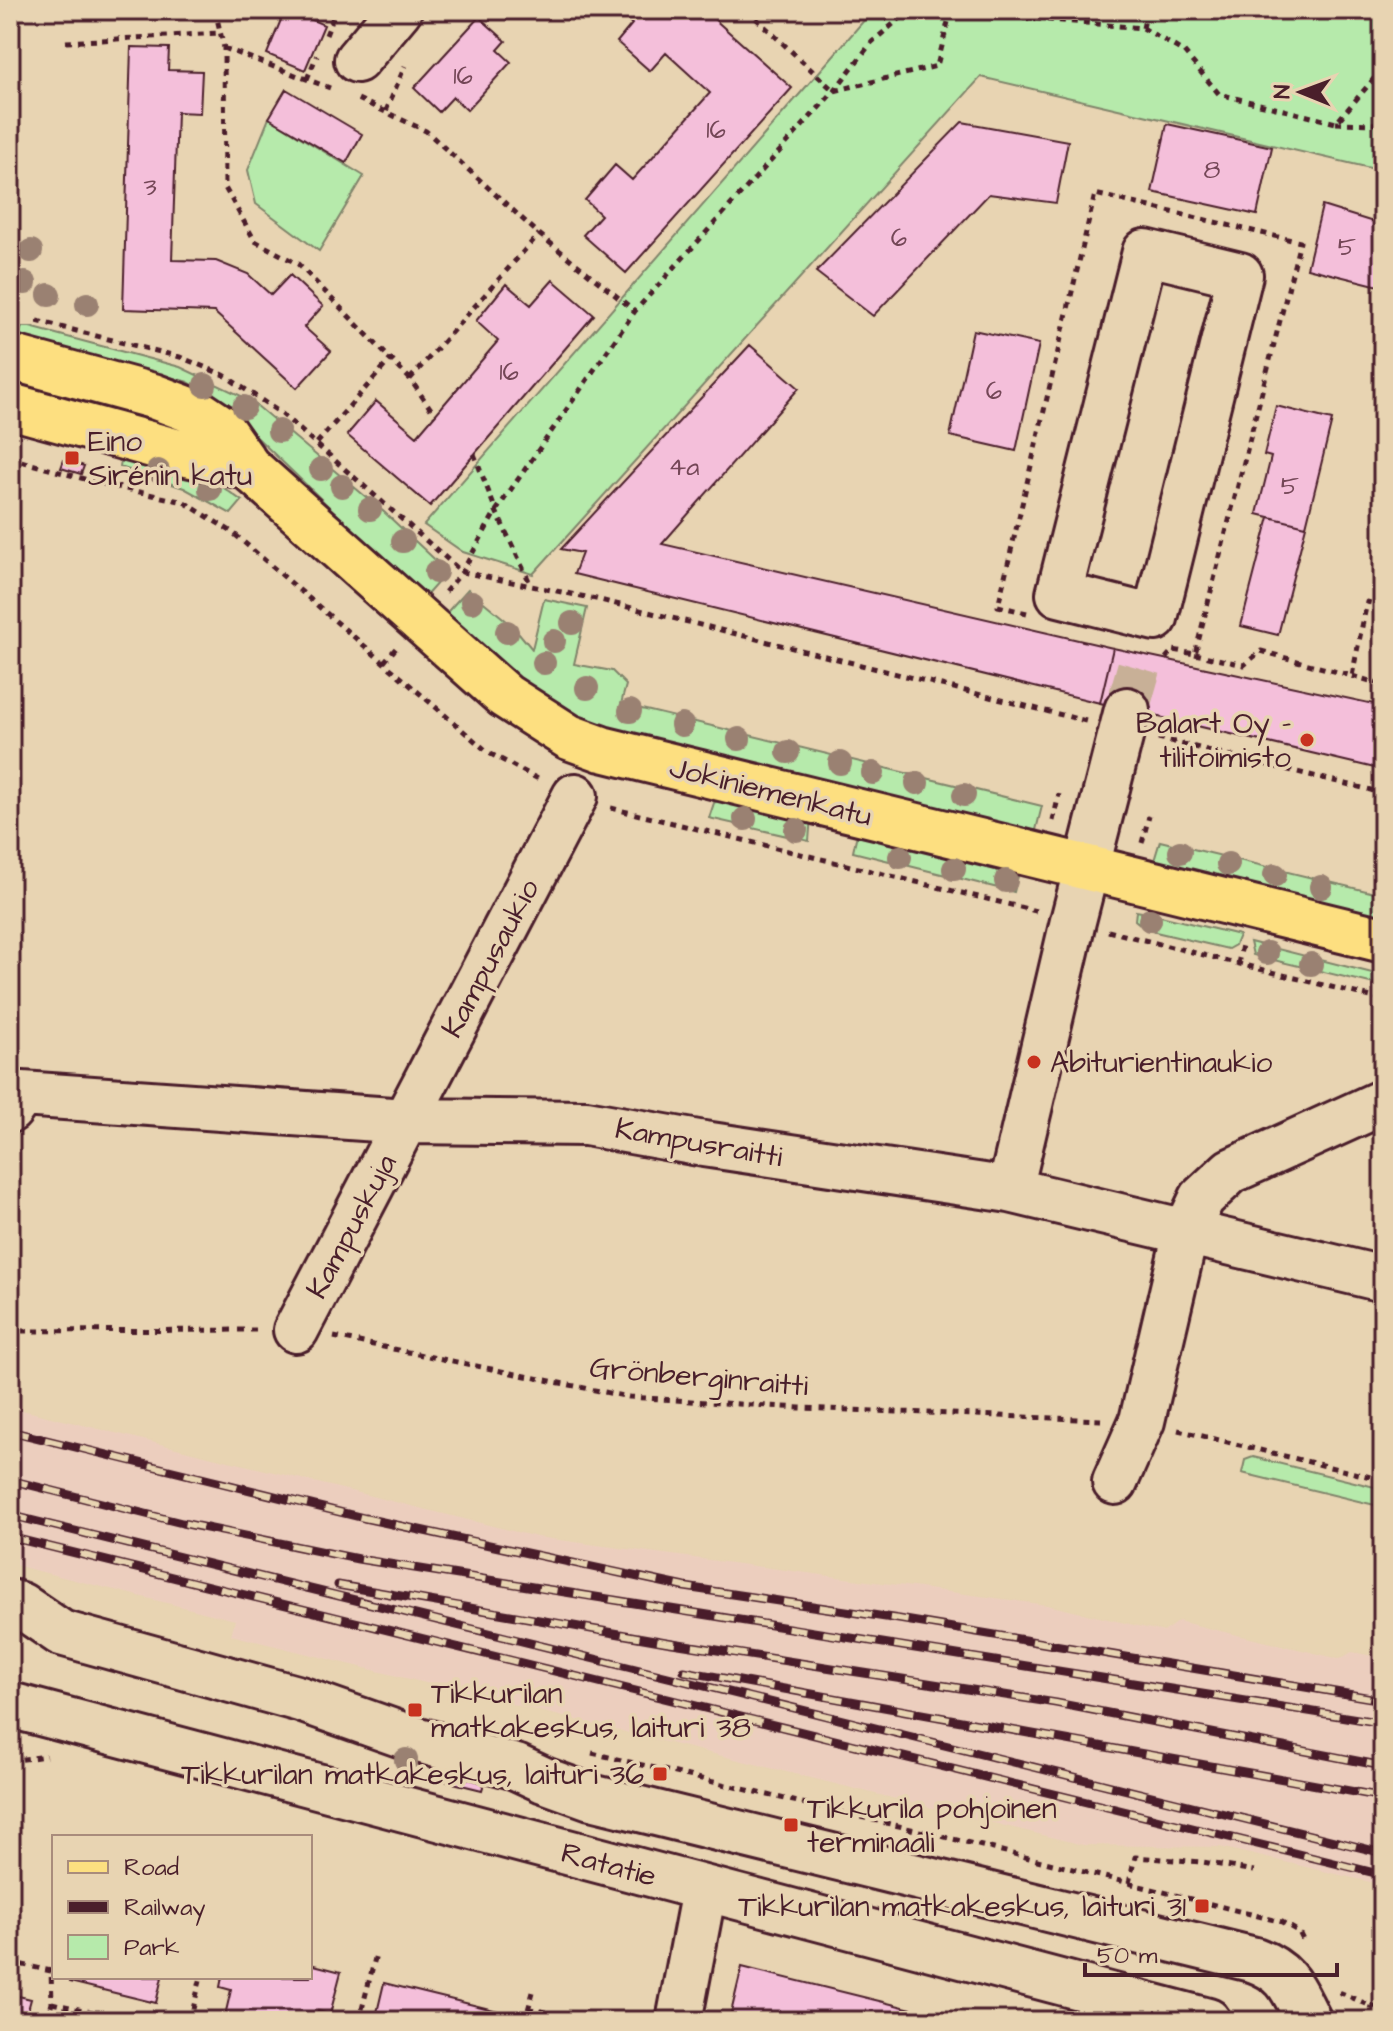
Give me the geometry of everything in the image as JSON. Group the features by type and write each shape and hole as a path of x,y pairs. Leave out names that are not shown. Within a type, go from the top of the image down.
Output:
{"main road":[{"name":"Jokiniemenkatu","path":"10,357 153,396 201,414 219,426 248,467 505,696 569,737 602,749 1383,940"},
{"name":"Jokiniemenkatu","path":"10,406 182,453 248,467"}],"street":[{"path":"357,60 399,10"},
{"path":"1145,252 1240,275 1154,644 1059,594 1145,252"},
{"path":"1010,1190 1124,719"},
{"name":"Kampusaukio","path":"406,1121 575,796"},
{"name":"Kampusraitti","path":"10,1110 22,1094 406,1121 586,1123 734,1149 1010,1190 1383,1279"},
{"path":"1115,1482 1142,1421 1186,1232 1202,1198 1231,1171 1383,1102"},
{"name":"Kampuskuja","path":"296,1330 406,1121"},
{"path":"10,1602 20,1605 61,1633 300,1699 408,1737 516,1767 591,1797 1255,1960 1275,1967 1291,1986 1320,2004"},
{"name":"Ratatie","path":"10,1705 1208,2021"},
{"path":"679,2021 704,1890"}],"path":[{"path":"215,10 224,48 225,188 255,241 298,264 410,379 435,415"},
{"path":"747,10 834,91"},
{"path":"910,10 872,42 834,91 635,311 496,511 462,572 596,599 1124,719 1383,793"},
{"path":"834,91 937,66 951,10"},
{"path":"988,10 1015,17 1143,28 1184,52 1219,94 1336,123 1383,124"},
{"path":"1143,28 1147,10"},
{"path":"66,42 219,33"},
{"path":"224,48 307,79"},
{"path":"1336,123 1383,68"},
{"path":"386,111 426,131 539,234 635,311"},
{"path":"1041,617 998,606 1095,194 1300,242 1195,654"},
{"path":"410,379 539,234"},
{"path":"317,443 391,359"},
{"path":"474,454 531,586"},
{"path":"1352,676 1367,602 1383,606"},
{"path":"1154,644 1244,665 1261,651 1382,685 1383,677"},
{"path":"1050,832 1059,794"},
{"path":"1139,852 1149,816"},
{"path":"1073,921 1383,1000"},
{"name":"Grönberginraitti","path":"10,1331 296,1330 629,1397 800,1408 1142,1421 1383,1480"},
{"path":"586,1752 1282,1922 1299,1932 1305,1944"},
{"path":"1129,1883 1135,1857 1203,1862 1254,1871"},
{"path":"359,2021 376,1954"},
{"path":"10,1962 51,1971 52,2003 47,2021"},
{"path":"190,2021 200,1979"},
{"path":"525,2021 533,1992"},
{"path":"1320,2004 1346,1996 1371,2006 1383,2007"},
{"path":"52,2003 132,2021"},
{"path":"1367,2021 1371,2006"},
{"path":"528,2008 585,2021"}],"shaded area":[{"path":"10,1407 537,1537 1047,1605 1164,1632 1178,1621 1340,1659 1352,1652 1383,1658 1383,1885 1220,1847 1083,1845 231,1635 235,1620 10,1564"}],"green space":[{"path":"873,10 1383,10 1383,171 981,77 533,574 463,552 424,525"},
{"path":"269,118 364,176 319,251 256,204 248,170"},
{"path":"22,327 180,367 250,400 384,512 446,573 424,598 219,401 188,382 18,336"},
{"path":"21,377 143,406 199,440 18,389"},
{"path":"121,459 210,478 242,501 231,514 184,488 120,467"},
{"path":"468,589 514,627 532,649 544,599 587,608 574,664 612,671 626,685 621,704 1042,806 1035,834 587,726 544,705 440,620"},
{"path":"726,796 811,816 809,841 709,818 714,803"},
{"path":"867,830 1020,868 1014,892 853,852 856,838"},
{"path":"1160,841 1383,895 1383,920 1153,864"},
{"path":"1136,911 1239,935 1235,945 1228,949 1147,930 1135,920"},
{"path":"1250,942 1380,975 1380,979 1374,984 1253,955"},
{"path":"1253,1457 1383,1489 1383,1507 1242,1473 1245,1460"}],"building":[{"path":"278,10 309,10 303,16 324,25 305,70 267,54 283,15"},
{"path":"616,10 704,10 792,88 626,273 583,235 601,215 585,200 615,165 632,180 710,93 666,53 650,71 617,42 632,24"},
{"path":"479,17 506,41 498,50 511,62 467,110 453,97 439,112 414,88"},
{"path":"131,47 169,48 168,70 202,71 200,113 177,112 172,260 216,261 248,274 271,295 290,275 323,306 304,327 331,351 297,388 214,312 123,309"},
{"path":"286,89 362,134 346,163 269,118"},
{"path":"962,122 1068,141 1056,203 989,194 873,316 816,272"},
{"path":"1167,124 1272,147 1257,215 1152,192"},
{"path":"1322,206 1383,225 1383,287 1307,268"},
{"path":"553,280 594,315 430,506 347,435 376,401 417,436 498,341 476,321 506,284 531,305"},
{"path":"973,330 1039,344 1016,451 950,436"},
{"path":"750,345 799,388 662,544 1113,648 1100,703 574,574 582,553 561,549"},
{"path":"1276,406 1332,420 1306,526 1257,514 1271,457 1264,455"},
{"path":"64,460 84,466 81,474 61,468"},
{"path":"1269,517 1306,526 1278,635 1241,626"},
{"path":"1113,648 1383,706 1383,770 1100,703"},
{"path":"439,1757 488,1770 482,1790 433,1778"},
{"path":"312,1965 341,1972 330,2014 318,2011 315,2021 224,2020 231,1990 220,1987 222,1979 312,1979"},
{"path":"742,1967 960,2021 729,2021"},
{"path":"71,1979 162,1979 156,2003 70,1982"},
{"path":"384,1983 502,2012 500,2021 375,2021"},
{"path":"10,1994 31,1999 25,2021 10,2021"}],"tunnel":[{"path":"1127,710 1143,654"}],"railway":[{"path":"10,1431 364,1518 685,1587 899,1619 1383,1700"},
{"path":"10,1480 182,1523 358,1559 1383,1723"},
{"path":"10,1515 1383,1853"},
{"path":"10,1537 1383,1875"},
{"path":"338,1585 666,1642 1056,1703 1383,1766"},
{"path":"684,1671 1383,1797"}],"place":[{"name":"Eino Sirénin katu","path":"72,458"},
{"name":"Balart Oy - tilitoimisto","path":"1307,740"},
{"name":"Abiturientinaukio","path":"1034,1062"},
{"name":"Tikkurilan matkakeskus, laituri 38","path":"415,1710"},
{"name":"Tikkurilan matkakeskus, laituri 36","path":"660,1774"},
{"name":"Tikkurila pohjoinen terminaali","path":"791,1825"},
{"name":"Tikkurilan matkakeskus, laituri 31","path":"1202,1906"}]}
